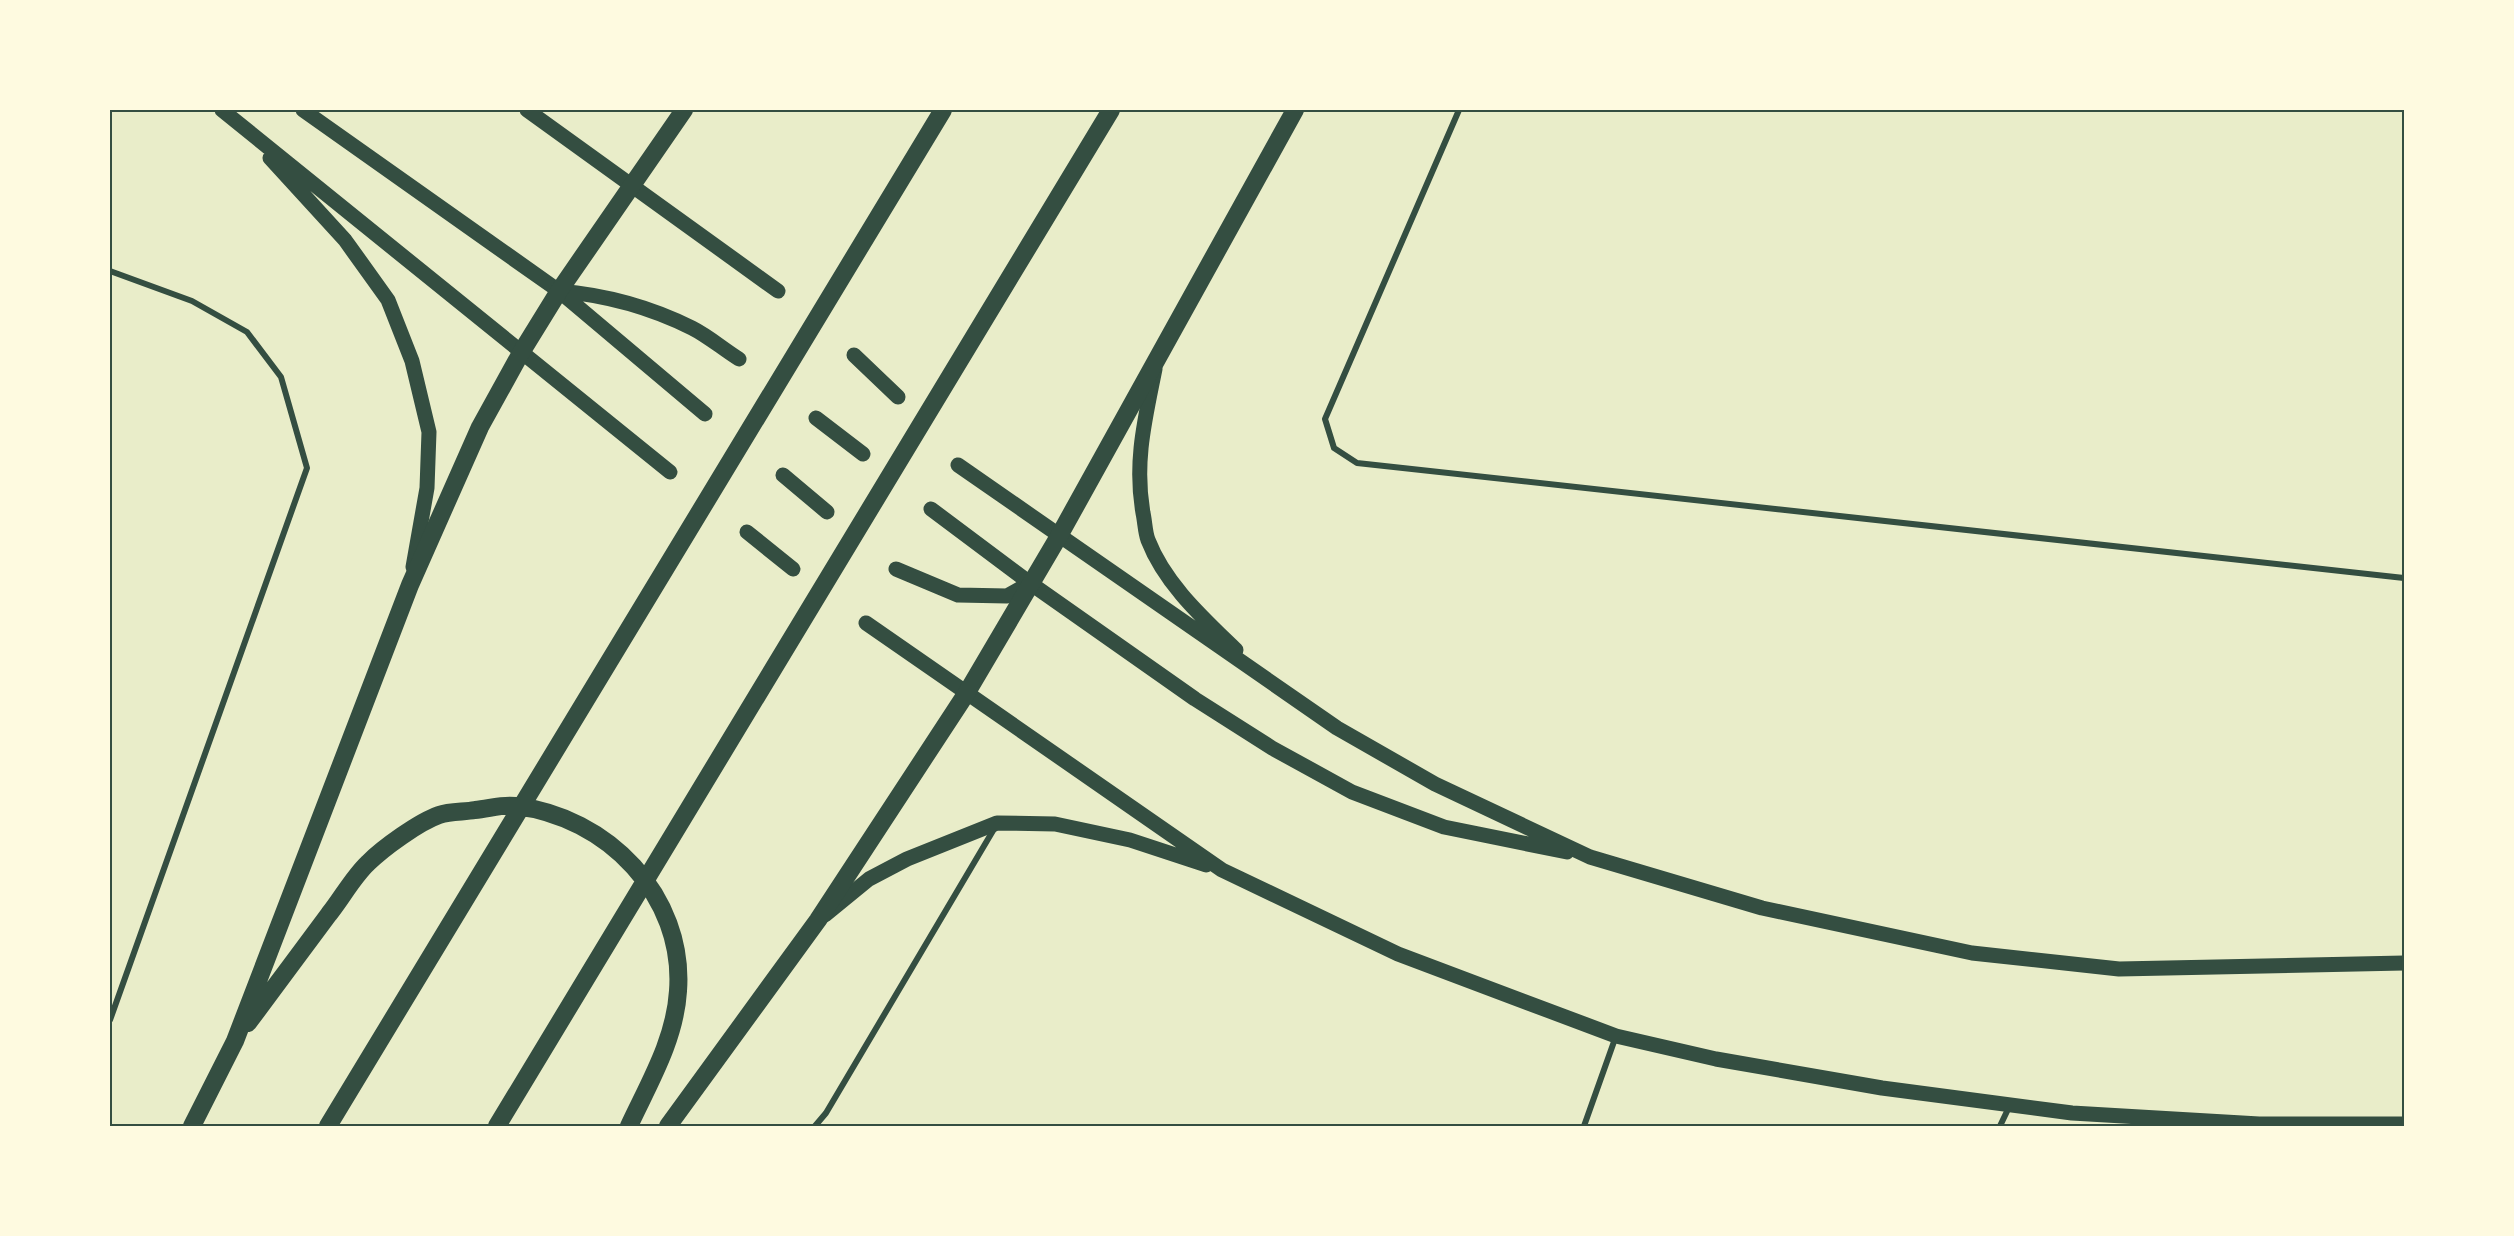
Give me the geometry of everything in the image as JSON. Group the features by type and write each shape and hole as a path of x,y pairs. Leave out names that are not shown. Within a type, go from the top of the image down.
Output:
{"highway":[{"path":"192,1126 235,1041 410,585 480,427 522,351 559,291 684,110"},
{"path":"327,1126 943,110"},
{"path":"497,1126 1112,110"},
{"path":"668,1126 818,920 966,694 1059,536 1295,110"},
{"path":"235,1041 367,864 402,836 439,815 513,805 556,814 589,829 614,846 633,865 653,891 667,918 677,957 678,991 670,1040 629,1126"}],"main road":[{"path":"222,110 670,472"},
{"path":"303,110 559,291 705,414"},
{"path":"527,110 778,291"},
{"path":"236,121 345,240 388,300 412,361 429,432 427,488 410,585"},
{"path":"559,291 589,293 641,306 694,329 739,359"},
{"path":"854,355 898,397"},
{"path":"1157,359 1140,443 1138,485 1148,539 1173,583 1197,612 1268,681"},
{"path":"816,418 863,454"},
{"path":"958,465 1337,728 1435,784 1590,857"},
{"path":"783,476 827,512"},
{"path":"931,509 1030,583 1196,699 1272,748 1352,792 1444,827 1590,857 1762,908 1972,953 2119,969 2404,963"},
{"path":"747,532 793,569"},
{"path":"896,568 958,595 1007,596 1030,583"},
{"path":"866,623 1222,870"},
{"path":"818,920 869,879 907,859 997,823 1055,824 1130,840 1222,870 1398,954 1616,1036 1749,1065 1882,1088 2121,1121 2404,1124"}],"street":[{"path":"1459,110 1325,418 1334,448 1357,463 2404,578"},
{"path":"110,271 192,300 247,332 281,377 307,468 110,1020"},
{"path":"815,1126 826,1113 997,823"},
{"path":"1584,1126 1616,1036"},
{"path":"2000,1126 2010,1104"},
{"path":"822,1126 826,1113"}]}
